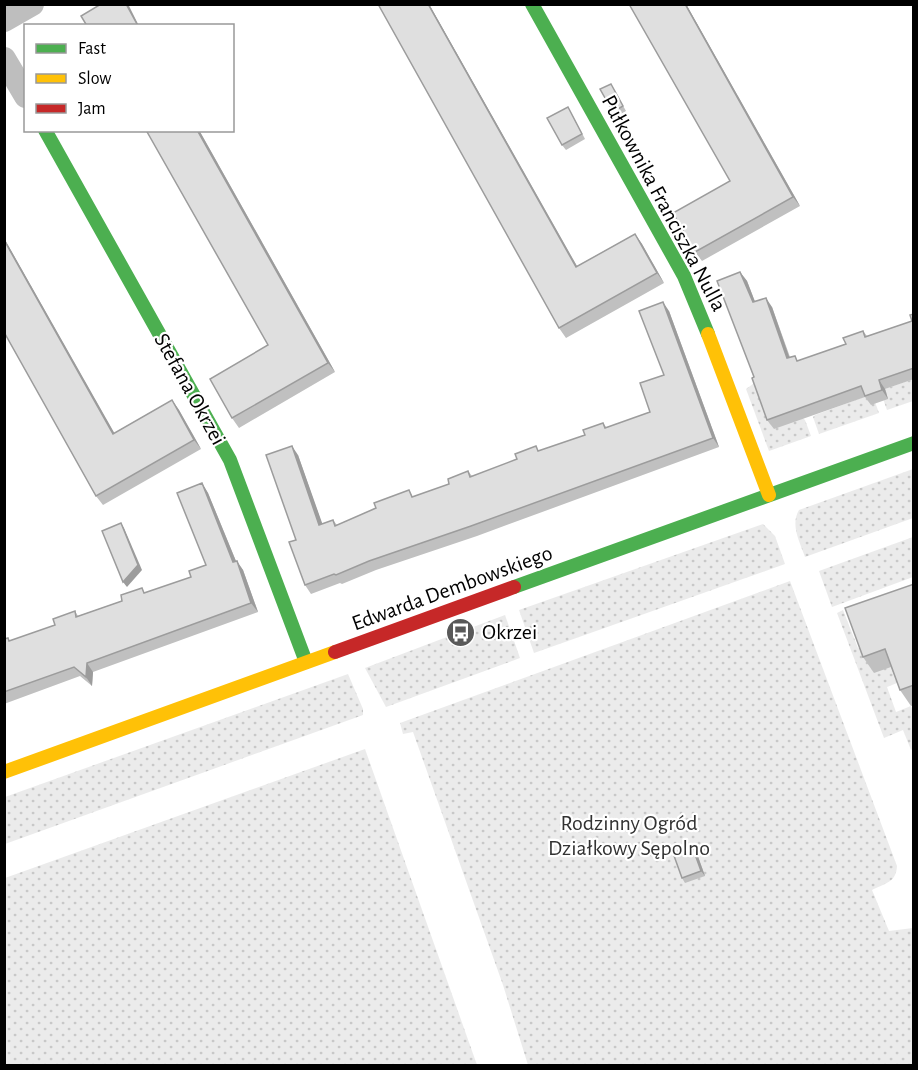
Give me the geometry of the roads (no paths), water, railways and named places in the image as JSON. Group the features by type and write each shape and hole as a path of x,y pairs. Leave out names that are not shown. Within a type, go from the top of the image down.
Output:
{"street":[{"path":"4,20 32,4"},
{"name":"Pułkownika Franciszka Nulla","path":"532,4 688,285 769,495"},
{"path":"4,59 24,93"},
{"name":"Stefana Okrzei","path":"46,132 230,460 306,662"},
{"name":"Edwarda Dembowskiego","path":"4,772 914,443"}],"place":[{"name":"Okrzei","path":"461,632"}],"park label":[{"name":"Rodzinny Ogród Działkowy Sępolno","path":"629,836"}]}
